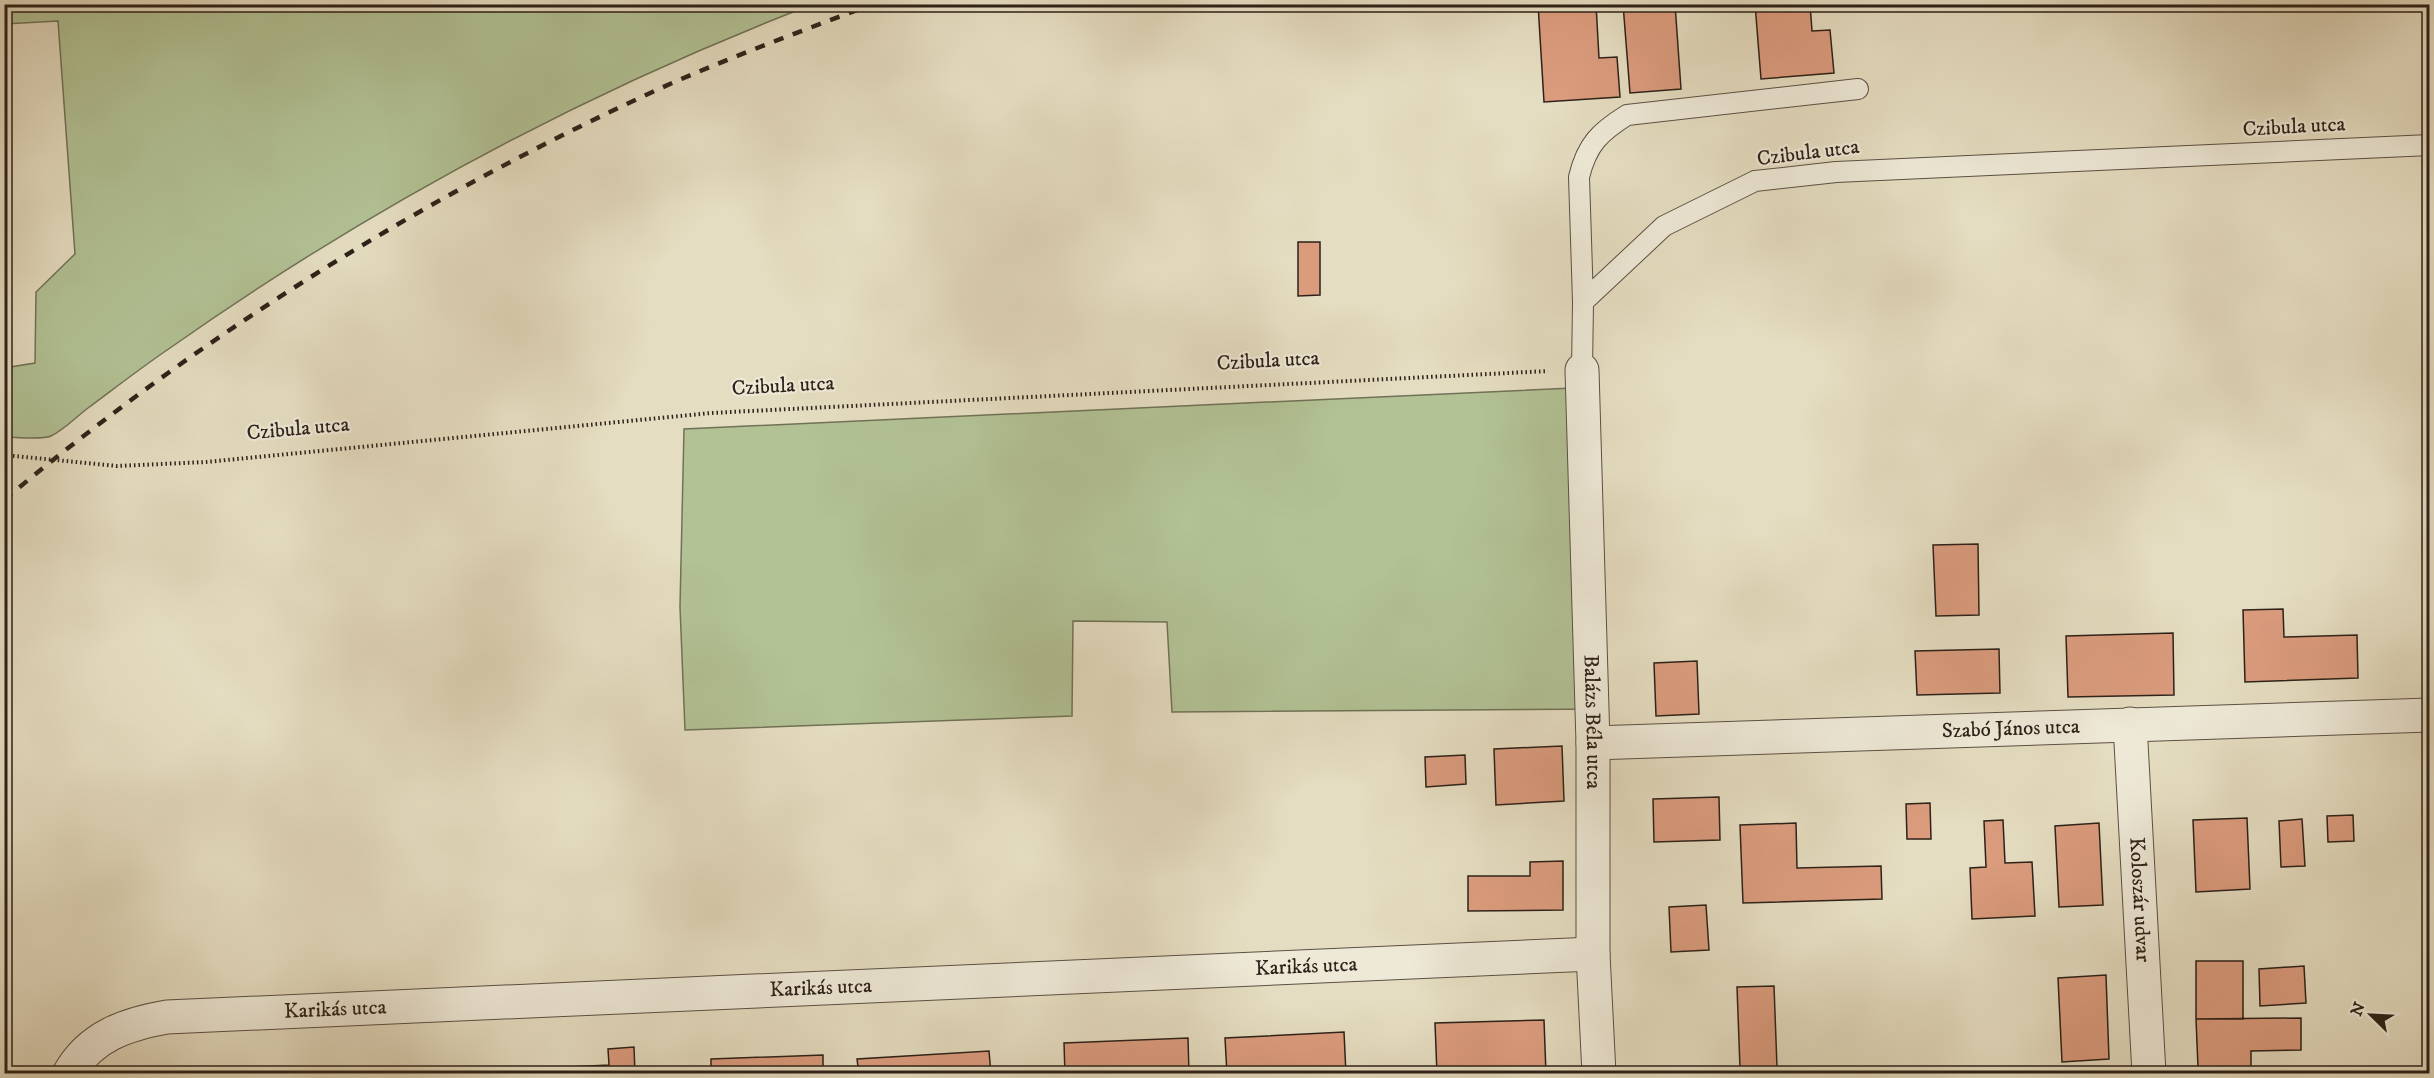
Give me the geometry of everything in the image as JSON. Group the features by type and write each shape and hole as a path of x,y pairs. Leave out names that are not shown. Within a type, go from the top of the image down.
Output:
{"street":[{"name":"Balázs Béla utca","path":"1582,370 1593,743 1593,954 1599,1074"},
{"name":"Szabó János utca","path":"1593,743 2430,715"},
{"name":"Koloszár udvar","path":"2130,724 2149,1074"},
{"name":"Karikás utca","path":"69,1074 75,1062 96,1042 117,1029 167,1017 1593,954"}],"lane":[{"path":"1582,370 1583,302 1579,177 1584,158 1594,140 1609,126 1628,115 1858,89"},
{"name":"Czibula utca","path":"1583,302 1664,226 1755,182 1836,172 2430,145"}],"path":[{"name":"Czibula utca","path":"4,455 117,466 206,462 711,413 1582,370"}],"green space":[{"path":"5,4 811,5 726,39 561,115 401,201 322,247 246,296 149,363 56,433 47,437 35,438 5,437 4,368 35,363 36,292 75,254 58,21 5,24"},
{"path":"1594,387 1607,709 1172,712 1167,622 1073,621 1072,716 685,730 680,607 684,429"}],"building":[{"path":"1538,4 1596,4 1599,58 1617,57 1620,97 1544,102"},
{"path":"1623,4 1675,4 1681,89 1630,93"},
{"path":"1755,4 1810,4 1812,31 1830,30 1834,73 1761,79"},
{"path":"1298,242 1320,242 1320,295 1298,296"},
{"path":"1978,544 1979,615 1936,616 1933,545"},
{"path":"2283,609 2284,637 2357,635 2358,678 2245,682 2243,610"},
{"path":"2173,633 2174,695 2068,697 2066,636"},
{"path":"1999,649 2000,693 1917,695 1915,651"},
{"path":"1697,661 1699,714 1656,716 1654,663"},
{"path":"1562,746 1564,801 1496,805 1494,749"},
{"path":"1465,755 1466,784 1426,787 1425,757"},
{"path":"1719,797 1720,840 1654,842 1653,799"},
{"path":"1930,803 1931,839 1907,839 1906,804"},
{"path":"2353,815 2354,841 2328,842 2327,816"},
{"path":"2247,818 2250,889 2196,892 2193,820"},
{"path":"2302,819 2305,866 2281,867 2279,821"},
{"path":"2003,820 2005,863 2032,862 2035,916 1972,919 1970,868 1986,867 1984,821"},
{"path":"1796,823 1797,868 1881,866 1882,899 1743,903 1740,825"},
{"path":"2099,823 2103,905 2059,907 2055,826"},
{"path":"1563,861 1563,910 1468,911 1468,876 1530,876 1530,862"},
{"path":"1706,905 1709,950 1671,952 1669,907"},
{"path":"2196,961 2243,961 2243,1019 2196,1019"},
{"path":"2304,966 2306,1003 2260,1006 2259,969"},
{"path":"2106,975 2109,1059 2062,1062 2058,978"},
{"path":"1774,986 1777,1067 1740,1068 1737,987"},
{"path":"2301,1018 2301,1050 2251,1051 2251,1068 2198,1067 2196,1019"},
{"path":"1544,1020 1546,1074 1437,1074 1435,1023"},
{"path":"1344,1032 1346,1074 1227,1074 1225,1038"},
{"path":"1188,1038 1189,1074 1065,1074 1064,1043"},
{"path":"634,1047 635,1074 529,1074 529,1069 609,1065 608,1049"},
{"path":"989,1051 991,1074 859,1074 857,1059"},
{"path":"823,1055 823,1074 711,1074 711,1059"}],"railway":[{"path":"4,500 158,380 319,272 402,222 487,174 661,88 873,4"}]}
